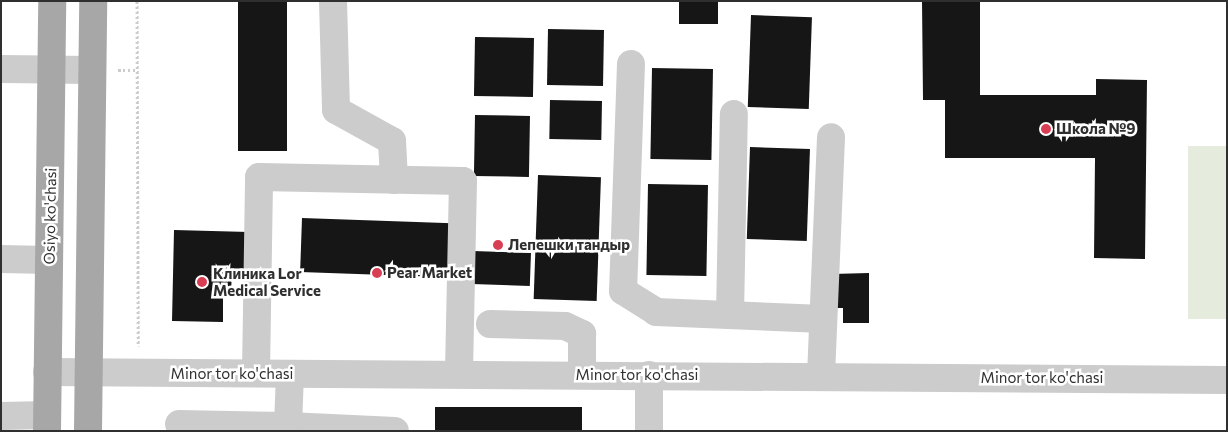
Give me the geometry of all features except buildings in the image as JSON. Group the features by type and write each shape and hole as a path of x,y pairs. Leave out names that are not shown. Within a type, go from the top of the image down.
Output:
{"main road":[{"name":"Osiyo ko'chasi","path":"47,423 52,1"},
{"path":"88,431 93,1"}],"street":[{"path":"333,1 336,110 392,141 394,180"},
{"path":"631,64 623,291 656,312 823,319"},
{"path":"1,69 92,70"},
{"path":"730,315 734,114"},
{"path":"821,376 830,137"},
{"path":"256,373 259,177 462,181 459,374"},
{"path":"1,259 49,260"},
{"path":"490,324 565,326 582,334 582,375"},
{"name":"Minor tor ko'chasi","path":"47,372 1227,380"},
{"path":"288,426 290,374"},
{"path":"649,375 649,431"},
{"path":"1,416 47,423"},
{"path":"179,424 288,426 395,431"}],"path":[{"path":"137,1 138,356"}],"shaded area":[{"path":"1188,146 1227,146 1227,319 1188,319"}],"place":[{"name":"Школа №9","path":"1046,129"},
{"name":"Лепешки тандыр","path":"498,245"},
{"name":"Pear Market","path":"377,273"},
{"name":"Клиника Lor Medical Service","path":"202,282"}]}
